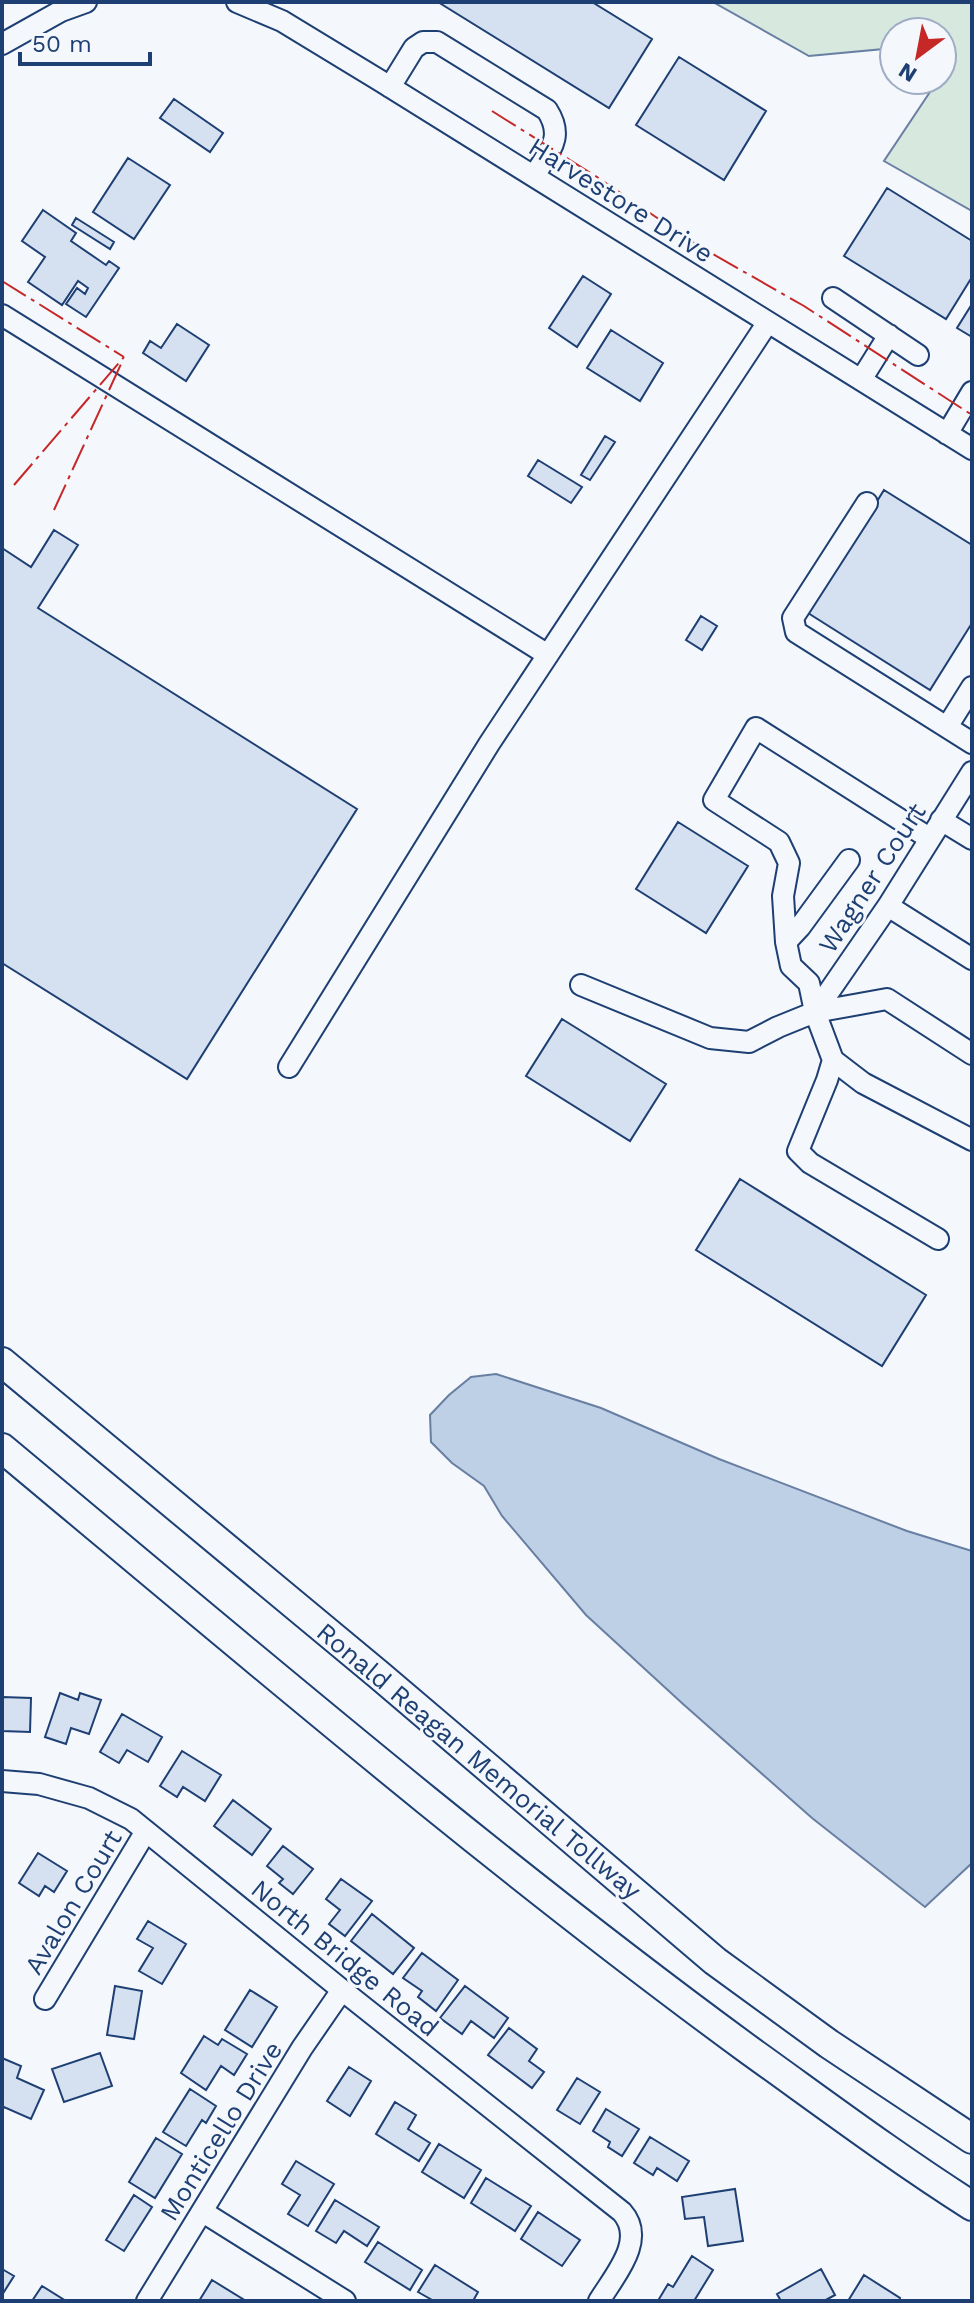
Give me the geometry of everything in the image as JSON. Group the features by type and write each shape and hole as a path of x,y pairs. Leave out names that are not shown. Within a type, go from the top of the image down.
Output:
{"highway":[{"name":"Ronald Reagan Memorial Tollway","path":"2,1362 379,1675 715,1961 829,2044 972,2139"},
{"path":"2,1448 500,1861 681,2000 910,2167 972,2206"}],"street":[{"path":"2,44 61,11 86,2"},
{"name":"Harvestore Drive","path":"237,2 282,21 972,449"},
{"path":"390,87 414,48 423,42 437,42 547,110 555,122 556,138 534,176"},
{"path":"833,298 918,355"},
{"path":"2,315 548,655"},
{"path":"289,1067 489,744 768,322"},
{"path":"861,380 889,335"},
{"path":"947,434 972,392"},
{"path":"867,503 793,618 796,632 972,743"},
{"path":"947,727 972,687"},
{"path":"929,838 756,728 714,800 779,842 789,863 783,896 791,966 809,983 815,1012 833,1060 863,1083 972,1140"},
{"name":"Wagner Court","path":"815,1012 888,906 972,772"},
{"path":"941,820 972,839"},
{"path":"786,942 849,860"},
{"path":"888,906 972,959"},
{"path":"581,985 710,1038 749,1042 815,1012 887,999 972,1054"},
{"path":"833,1060 798,1151 810,1163 938,1239"},
{"name":"North Bridge Road","path":"2,1781 39,1784 89,1798 131,1819 622,2212 630,2224 630,2247 599,2301"},
{"name":"Avalon Court","path":"45,1999 146,1831"},
{"name":"Monticello Drive","path":"147,2301 302,2048 342,1990"},
{"path":"203,2212 345,2301"}],"shaded area":[{"path":"713,2 972,2 972,211 884,161 927,96 958,96 958,16 878,16 878,50 809,56"}],"water":[{"path":"496,1374 601,1408 719,1459 907,1531 972,1551 972,1863 925,1907 812,1818 586,1615 502,1516 484,1486 452,1463 431,1442 430,1415 449,1395 471,1377"}],"building":[{"path":"438,2 592,2 652,39 609,108"},
{"path":"679,57 766,111 724,180 636,125"},
{"path":"174,99 223,133 210,152 160,118"},
{"path":"128,158 170,185 134,239 93,212"},
{"path":"887,188 972,241 972,277 946,319 844,256"},
{"path":"43,210 76,233 71,241 106,265 109,261 119,268 86,317 66,304 77,288 85,294 88,288 78,281 62,305 28,282 45,257 22,241"},
{"path":"76,218 114,242 110,249 72,225"},
{"path":"583,276 611,294 577,347 549,328"},
{"path":"972,304 972,337 957,328"},
{"path":"177,324 209,345 186,381 143,353 150,341 161,348"},
{"path":"611,330 663,363 640,401 587,368"},
{"path":"605,436 615,442 590,480 581,475"},
{"path":"538,460 582,487 571,503 528,476"},
{"path":"884,490 972,545 972,623 930,690 808,613"},
{"path":"54,530 78,545 38,608 357,809 187,1079 2,963 2,548 31,567"},
{"path":"701,616 717,626 702,650 686,640"},
{"path":"678,822 748,866 706,933 636,889"},
{"path":"562,1019 666,1084 630,1141 526,1076"},
{"path":"740,1179 926,1295 882,1366 696,1250"},
{"path":"60,1693 78,1700 80,1693 101,1700 89,1734 71,1728 66,1744 45,1737"},
{"path":"2,1697 31,1698 30,1732 2,1731"},
{"path":"122,1714 162,1737 148,1762 127,1750 119,1763 100,1752"},
{"path":"182,1751 221,1775 205,1801 183,1787 177,1797 160,1786"},
{"path":"233,1800 271,1829 252,1855 214,1826"},
{"path":"283,1846 313,1869 293,1894 279,1883 283,1879 267,1866"},
{"path":"38,1853 67,1871 54,1892 45,1886 39,1896 19,1883"},
{"path":"341,1879 372,1901 345,1936 329,1924 340,1910 326,1899"},
{"path":"372,1914 414,1948 393,1974 351,1941"},
{"path":"148,1921 186,1944 162,1984 139,1971 153,1948 137,1939"},
{"path":"422,1953 458,1980 436,2011 418,1997 422,1991 403,1978"},
{"path":"115,1986 142,1991 134,2039 107,2035"},
{"path":"465,1986 508,2018 494,2038 471,2021 462,2034 440,2018"},
{"path":"250,1990 277,2007 252,2047 225,2030"},
{"path":"509,2028 537,2049 529,2061 544,2072 532,2088 488,2055"},
{"path":"204,2036 218,2045 222,2039 247,2054 234,2075 221,2066 206,2090 181,2073"},
{"path":"100,2053 112,2086 64,2102 52,2069"},
{"path":"2,2058 21,2066 17,2078 44,2090 31,2119 4,2107 2,2111"},
{"path":"349,2067 371,2081 350,2116 327,2101"},
{"path":"577,2078 600,2092 580,2124 557,2110"},
{"path":"190,2089 216,2106 206,2123 202,2120 186,2146 163,2132"},
{"path":"395,2102 416,2115 408,2129 430,2143 419,2161 376,2134"},
{"path":"606,2109 639,2129 622,2156 608,2147 610,2142 593,2131"},
{"path":"650,2137 689,2161 677,2181 657,2168 653,2175 634,2163"},
{"path":"156,2138 182,2154 155,2198 129,2182"},
{"path":"439,2144 481,2170 464,2198 422,2172"},
{"path":"296,2161 334,2184 308,2226 288,2214 300,2195 282,2184"},
{"path":"486,2178 531,2206 515,2231 471,2203"},
{"path":"735,2189 743,2241 708,2246 704,2217 685,2219 682,2197"},
{"path":"134,2195 152,2207 124,2251 106,2240"},
{"path":"335,2200 379,2227 367,2246 344,2231 336,2243 316,2231"},
{"path":"538,2212 580,2240 562,2266 521,2239"},
{"path":"378,2242 422,2270 410,2290 365,2262"},
{"path":"692,2256 713,2270 694,2301 659,2299 668,2284 673,2287"},
{"path":"435,2265 478,2292 473,2301 434,2301 418,2292"},
{"path":"2,2269 14,2276 2,2295"},
{"path":"821,2269 835,2295 824,2301 781,2301 777,2294"},
{"path":"864,2275 900,2298 899,2301 848,2301"},
{"path":"212,2280 246,2301 199,2301"},
{"path":"42,2286 66,2301 32,2301"}],"power":[{"path":"492,111 697,245 804,306 972,415"},
{"path":"2,281 124,357"},
{"path":"14,485 124,357"},
{"path":"54,510 121,364"}]}
